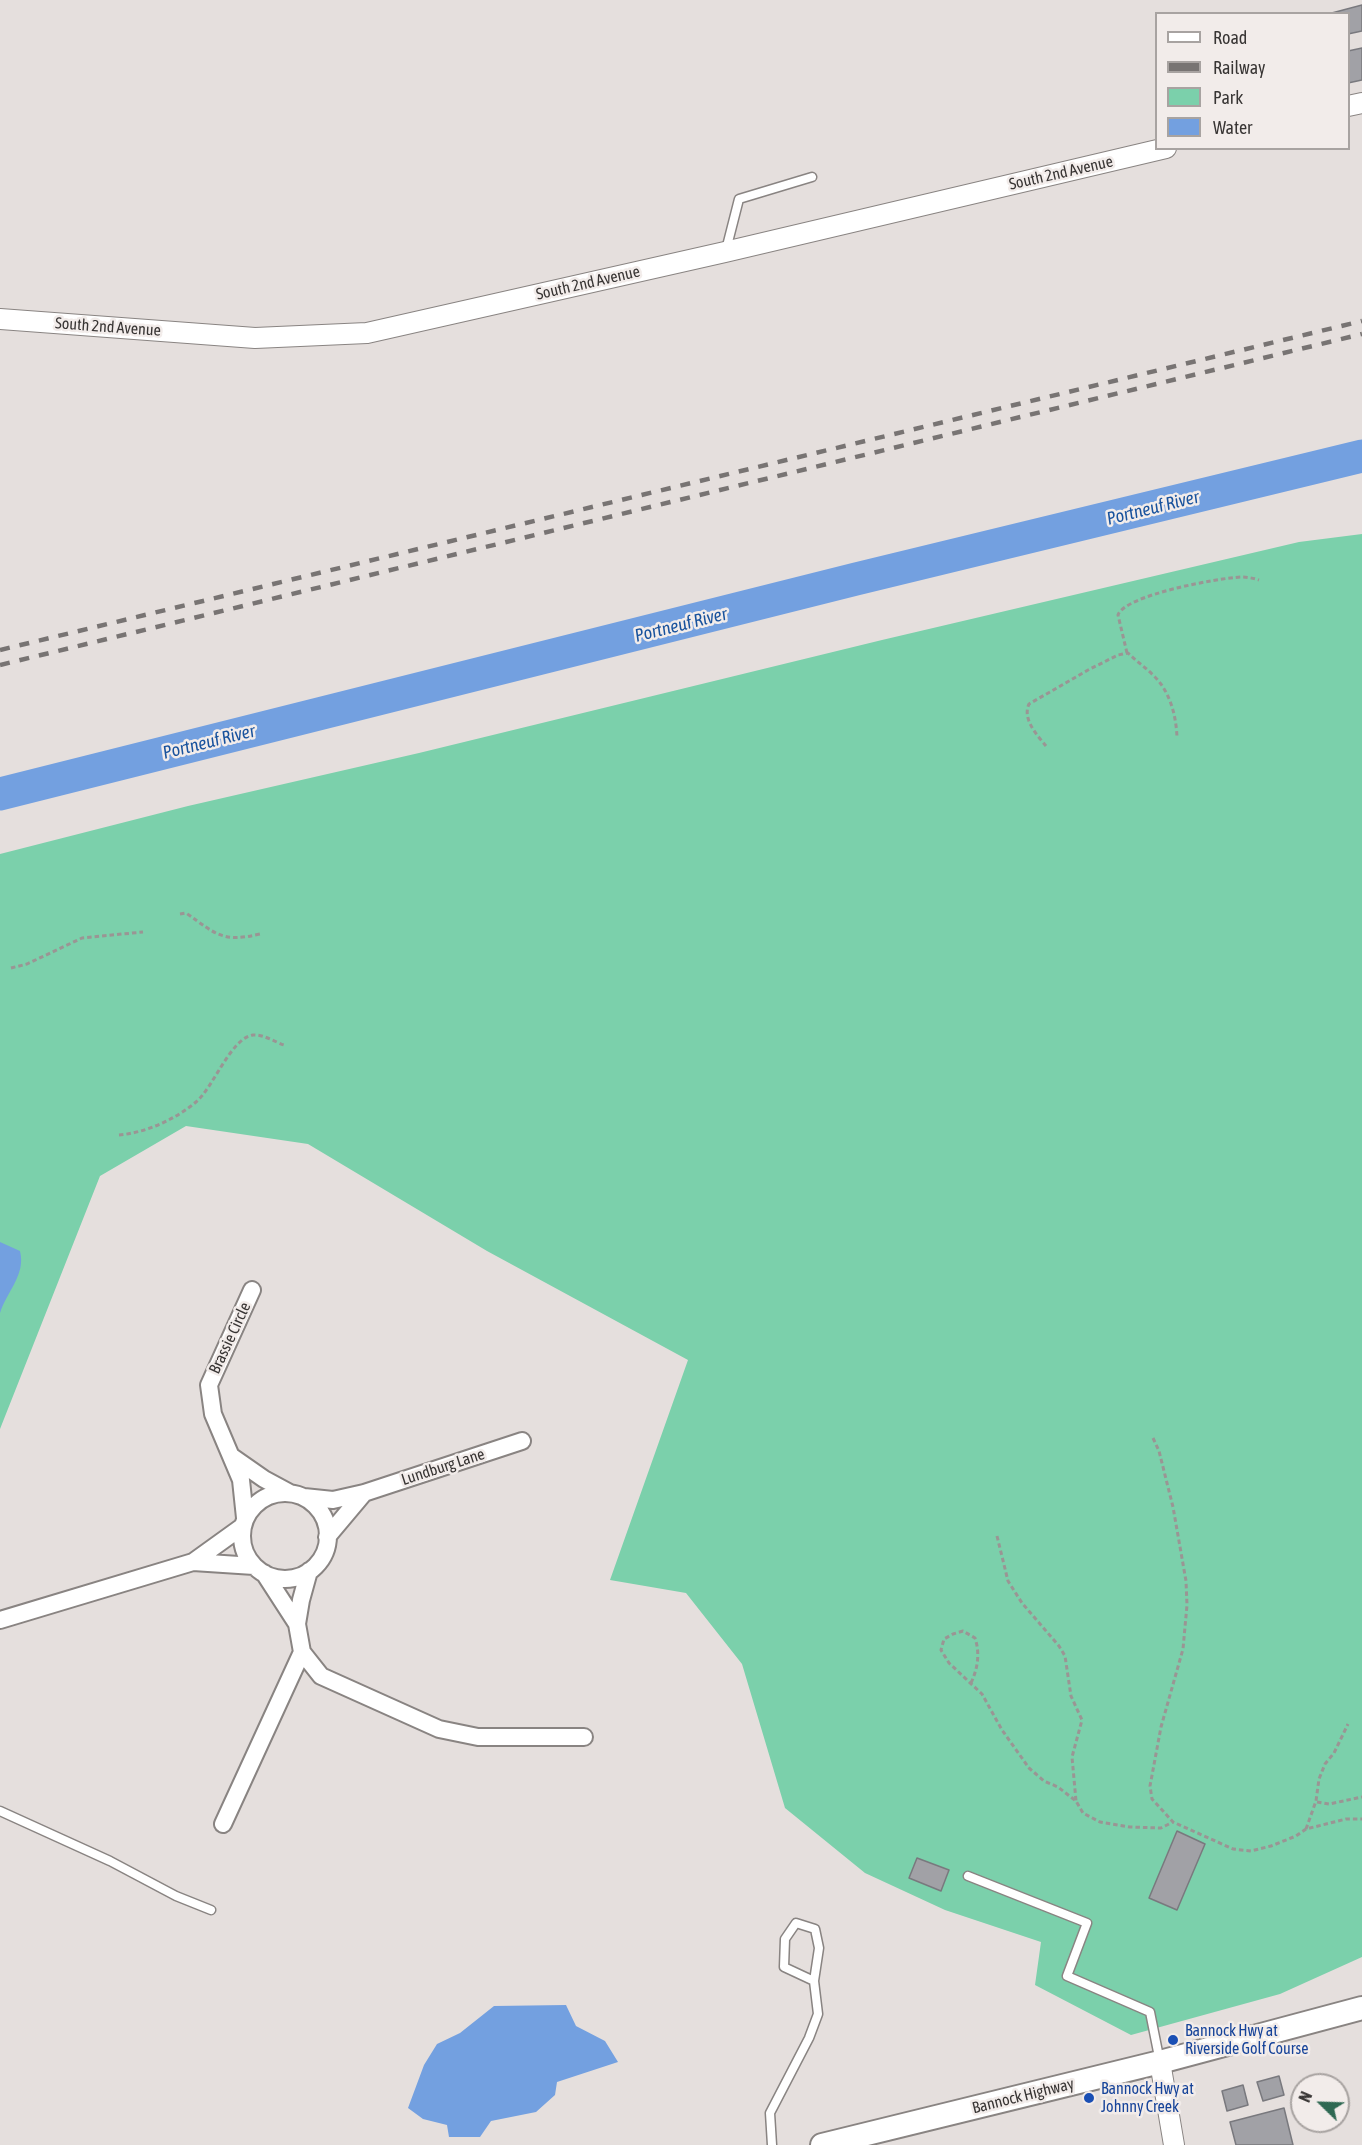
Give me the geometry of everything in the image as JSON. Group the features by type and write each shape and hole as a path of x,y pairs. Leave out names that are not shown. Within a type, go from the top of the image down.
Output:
{"main road":[{"name":"Bannock Highway","path":"822,2145 1160,2062 1362,2008"}],"street":[{"name":"South 2nd Avenue","path":"0,319 255,338 367,333 725,252 1158,150"},
{"name":"Brassie Circle","path":"244,1522 241,1480 213,1414 209,1385 252,1290"},
{"name":"Lundburg Lane","path":"297,1495 333,1500 364,1493 522,1441"},
{"path":"230,1455 264,1479 315,1505 323,1516 327,1529 322,1557 309,1571 300,1576 286,1580 271,1577 248,1560 243,1546 244,1522"},
{"path":"0,1620 193,1562 244,1522 253,1506 264,1498 277,1493 297,1495"},
{"path":"327,1537 364,1493"},
{"path":"193,1562 259,1570 297,1624"},
{"path":"309,1571 297,1624 302,1653 321,1676 439,1729 478,1737 584,1737"},
{"path":"223,1824 302,1653"},
{"path":"1160,2062 1174,2145"}],"lane":[{"path":"725,252 739,199 812,177"},
{"path":"0,1810 110,1861 176,1896 211,1910"},
{"path":"968,1875 1087,1923 1067,1976 1150,2012 1160,2062"},
{"path":"772,2145 770,2113 818,2014 814,1981 819,1948 814,1929 796,1923 784,1939 784,1967 814,1981"}],"path":[{"path":"1177,737 1172,702 1153,674 1143,669 1128,653 1118,615 1124,606 1190,585 1244,577 1259,580"},
{"path":"1046,746 1028,718 1029,704 1088,670 1118,655 1128,653"},
{"path":"180,914 186,913 215,934 230,938 260,934"},
{"path":"11,968 27,964 82,938 143,932"},
{"path":"119,1135 159,1123 198,1101 239,1044 251,1035 284,1045"},
{"path":"1153,1438 1159,1451 1173,1507 1186,1581 1187,1605 1183,1649 1161,1727 1150,1786 1152,1799 1173,1822 1233,1849 1251,1851 1296,1836 1306,1828 1346,1819 1362,1819"},
{"path":"997,1536 1008,1581 1022,1603 1065,1656 1071,1696 1082,1720 1071,1757 1076,1802"},
{"path":"971,1683 977,1672 978,1648 975,1638 963,1631 944,1639 941,1650 949,1663 982,1694 1002,1730 1029,1768 1076,1802 1083,1813 1100,1822 1161,1828 1173,1822"},
{"path":"1306,1828 1316,1802 1319,1779 1325,1764 1334,1753 1348,1724"},
{"path":"1316,1802 1329,1804 1362,1797"}],"green space":[{"path":"1362,534 1362,1957 1280,1994 1131,2035 1035,1985 1041,1942 945,1910 865,1873 785,1808 742,1664 686,1593 610,1580 688,1360 487,1251 308,1144 186,1126 100,1176 0,1429 0,854 188,806 419,753 882,640 1299,542"}],"water":[{"path":"0,1242 20,1251 21,1260 18,1275 0,1313"},
{"path":"566,2005 576,2026 605,2041 618,2062 557,2082 555,2095 536,2112 491,2121 480,2137 449,2137 447,2125 423,2119 408,2108 424,2065 437,2044 460,2033 494,2006"}],"building":[{"path":"1362,5 1362,31 1350,34 1350,12 1336,12"},
{"path":"1362,48 1362,80 1350,83 1350,51"},
{"path":"1177,1831 1205,1844 1177,1910 1149,1898"},
{"path":"917,1858 949,1870 941,1891 909,1878"},
{"path":"1279,2076 1284,2095 1263,2101 1257,2082"},
{"path":"1243,2085 1248,2105 1227,2111 1222,2091"},
{"path":"1284,2108 1293,2145 1236,2145 1230,2122"}],"waterway":[{"name":"Portneuf River","path":"0,794 856,579 1362,456"}],"railway":[{"path":"0,650 1362,321"},
{"path":"0,665 1362,334"}],"place":[{"name":"Bannock Hwy at Riverside Golf Course","path":"1173,2040"},
{"name":"Bannock Hwy at Johnny Creek","path":"1089,2098"}]}
